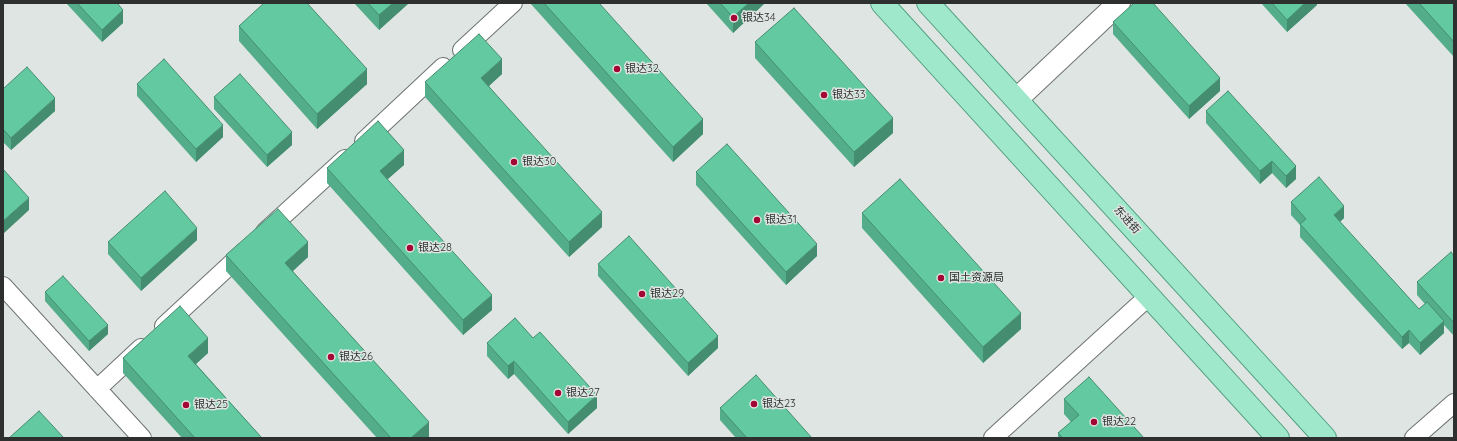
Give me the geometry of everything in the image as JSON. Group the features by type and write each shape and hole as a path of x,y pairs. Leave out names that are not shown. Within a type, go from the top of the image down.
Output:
{"main road":[{"path":"882,3 1278,438"},
{"name":"东进街","path":"928,3 1325,438"}],"street":[{"path":"97,389 513,3"},
{"path":"1017,99 1119,3"},
{"path":"3,286 142,438"},
{"path":"993,438 1149,296"},
{"path":"1414,438 1454,403"}],"building":[{"path":"77,3 117,3 123,10 102,30"},
{"path":"264,3 307,3 367,69 317,114 239,26"},
{"path":"368,3 393,3 379,15"},
{"name":"银达32","path":"544,3 599,3 703,119 673,147"},
{"path":"720,3 749,3 733,17"},
{"path":"1134,3 1153,3 1220,78 1189,106 1113,22"},
{"path":"1272,3 1305,3 1287,20"},
{"path":"1419,3 1454,3 1454,42"},
{"name":"银达33","path":"794,8 893,118 854,152 755,42"},
{"name":"银达30","path":"479,34 502,59 481,78 602,212 569,242 425,82"},
{"path":"164,59 223,125 196,149 137,84"},
{"path":"27,67 55,98 11,138 3,129 3,89"},
{"path":"240,74 292,132 267,155 214,97"},
{"path":"1228,91 1296,166 1286,176 1272,161 1260,171 1206,111"},
{"name":"银达28","path":"378,121 404,150 380,171 492,295 463,320 327,168"},
{"name":"银达31","path":"727,144 817,244 786,272 696,172"},
{"path":"3,169 29,198 3,221"},
{"path":"1319,177 1344,206 1334,215 1419,309 1427,302 1444,321 1420,343 1409,330 1402,337 1300,224 1306,219 1291,202"},
{"name":"国土资源局","path":"900,179 1021,313 983,347 862,213"},
{"path":"165,191 197,228 141,278 108,242"},
{"name":"银达26","path":"278,209 308,242 285,263 429,422 411,438 391,438 226,255"},
{"name":"银达29","path":"629,236 718,336 688,363 598,264"},
{"path":"1451,252 1454,256 1454,323 1417,282"},
{"path":"63,276 108,325 89,341 45,292"},
{"name":"银达25","path":"180,306 208,338 188,356 262,438 195,438 123,358"},
{"name":"银达27","path":"515,318 533,338 540,332 597,395 568,422 514,361 508,366 487,343"},
{"name":"银达23","path":"756,375 812,438 747,438 720,408"},
{"path":"1089,377 1144,438 1063,438 1058,433 1079,415 1064,399"},
{"path":"39,411 64,438 9,438"}],"place":[{"name":"银达34","path":"734,18"},
{"name":"银达32","path":"617,69"},
{"name":"银达33","path":"824,95"},
{"name":"银达30","path":"514,162"},
{"name":"银达31","path":"757,220"},
{"name":"银达28","path":"410,248"},
{"name":"国土资源局","path":"941,278"},
{"name":"银达29","path":"642,294"},
{"name":"银达26","path":"331,357"},
{"name":"银达27","path":"558,393"},
{"name":"银达23","path":"754,404"},
{"name":"银达25","path":"186,405"},
{"name":"银达22","path":"1094,422"}]}
